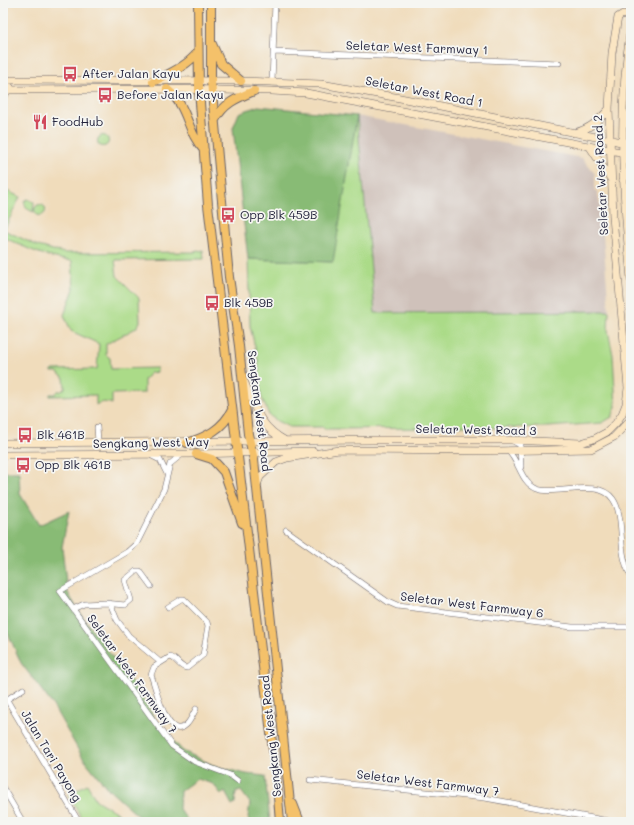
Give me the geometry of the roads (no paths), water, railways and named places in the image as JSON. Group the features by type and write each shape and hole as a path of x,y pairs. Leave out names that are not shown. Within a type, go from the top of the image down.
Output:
{"main road":[{"name":"Sengkang West Road","path":"198,3 199,85 210,220 280,822"},
{"name":"Sengkang West Road","path":"211,3 211,81 229,277 250,442 257,485 292,822"},
{"name":"Seletar West Road 2","path":"624,347 612,181 609,109 612,53 618,17 623,14 631,16"},
{"name":"Seletar West Road 2","path":"631,27 624,77 622,108 623,180 631,280"},
{"path":"211,40 221,64 241,81"},
{"path":"153,82 184,67 198,52"},
{"path":"3,80 153,82 199,85"},
{"path":"3,97 6,90 14,80"},
{"name":"Seletar West Road 1","path":"199,85 211,81 321,84 386,95 631,144"},
{"path":"6,90 167,89 199,85"},
{"name":"Seletar West Road 1","path":"199,85 212,90 306,93 631,154"},
{"path":"167,89 177,97 196,141 204,150"},
{"path":"214,121 219,112 228,103 254,91"},
{"path":"622,108 631,129"},
{"path":"572,133 586,130 598,122 609,109"},
{"path":"590,147 604,166 612,181"},
{"path":"623,180 631,170"},
{"name":"Seletar West Road 3","path":"250,442 510,440 581,442 594,440 607,432 622,414 626,404 628,388 624,347"},
{"path":"243,379 263,424 272,433 286,441"},
{"path":"187,443 210,434 227,420 232,410"},
{"name":"Seletar West Road 3","path":"252,452 339,450 520,451 591,449 614,437 631,419"},
{"name":"Sengkang West Way","path":"3,443 250,442"},
{"name":"Seletar West Road 3","path":"257,485 260,477 276,462 287,458 339,450"},
{"name":"Sengkang West Way","path":"3,455 196,454 252,452"},
{"path":"196,454 212,459 224,472 236,504 248,547"},
{"path":"290,796 300,822"}],"street":[{"path":"272,82 275,3"},
{"name":"Seletar West Farmway 1","path":"274,52 559,63"},
{"path":"254,81 267,78 272,74"},
{"path":"97,427 98,442"},
{"path":"510,440 520,445 521,470"},
{"path":"508,451 517,461 524,479 537,489 599,490 613,498 619,514 624,559 631,576"},
{"path":"146,454 160,460 167,474"},
{"path":"167,474 170,464 175,458 183,454"},
{"name":"Seletar West Farmway 7","path":"167,474 160,498 137,543 127,552 60,591 172,746 195,762 230,775 238,781"},
{"name":"Seletar West Farmway 6","path":"286,530 388,602 397,606 572,627 631,627"},
{"path":"73,610 84,604 124,605 130,601 125,580 136,571 140,571 151,586"},
{"path":"168,607 181,599 184,599 207,622 208,630 203,655 187,668 181,666 172,656 160,662 151,670 151,675 169,723 175,727 186,726 196,709"},
{"path":"110,604 117,620 129,636 160,662"},
{"path":"5,701 23,689"},
{"name":"Jalan Tari Payong","path":"5,701 79,822"},
{"name":"Seletar West Farmway 7","path":"310,780 485,798 614,822"},
{"path":"3,788 23,822"}],"place":[{"name":"After Jalan Kayu","path":"70,74"},
{"name":"Before Jalan Kayu","path":"105,95"},
{"name":"FoodHub","path":"40,122"},
{"name":"Opp Blk 459B","path":"228,215"},
{"name":"Blk 459B","path":"212,303"},
{"name":"Blk 461B","path":"25,435"},
{"name":"Opp Blk 461B","path":"23,465"}]}
